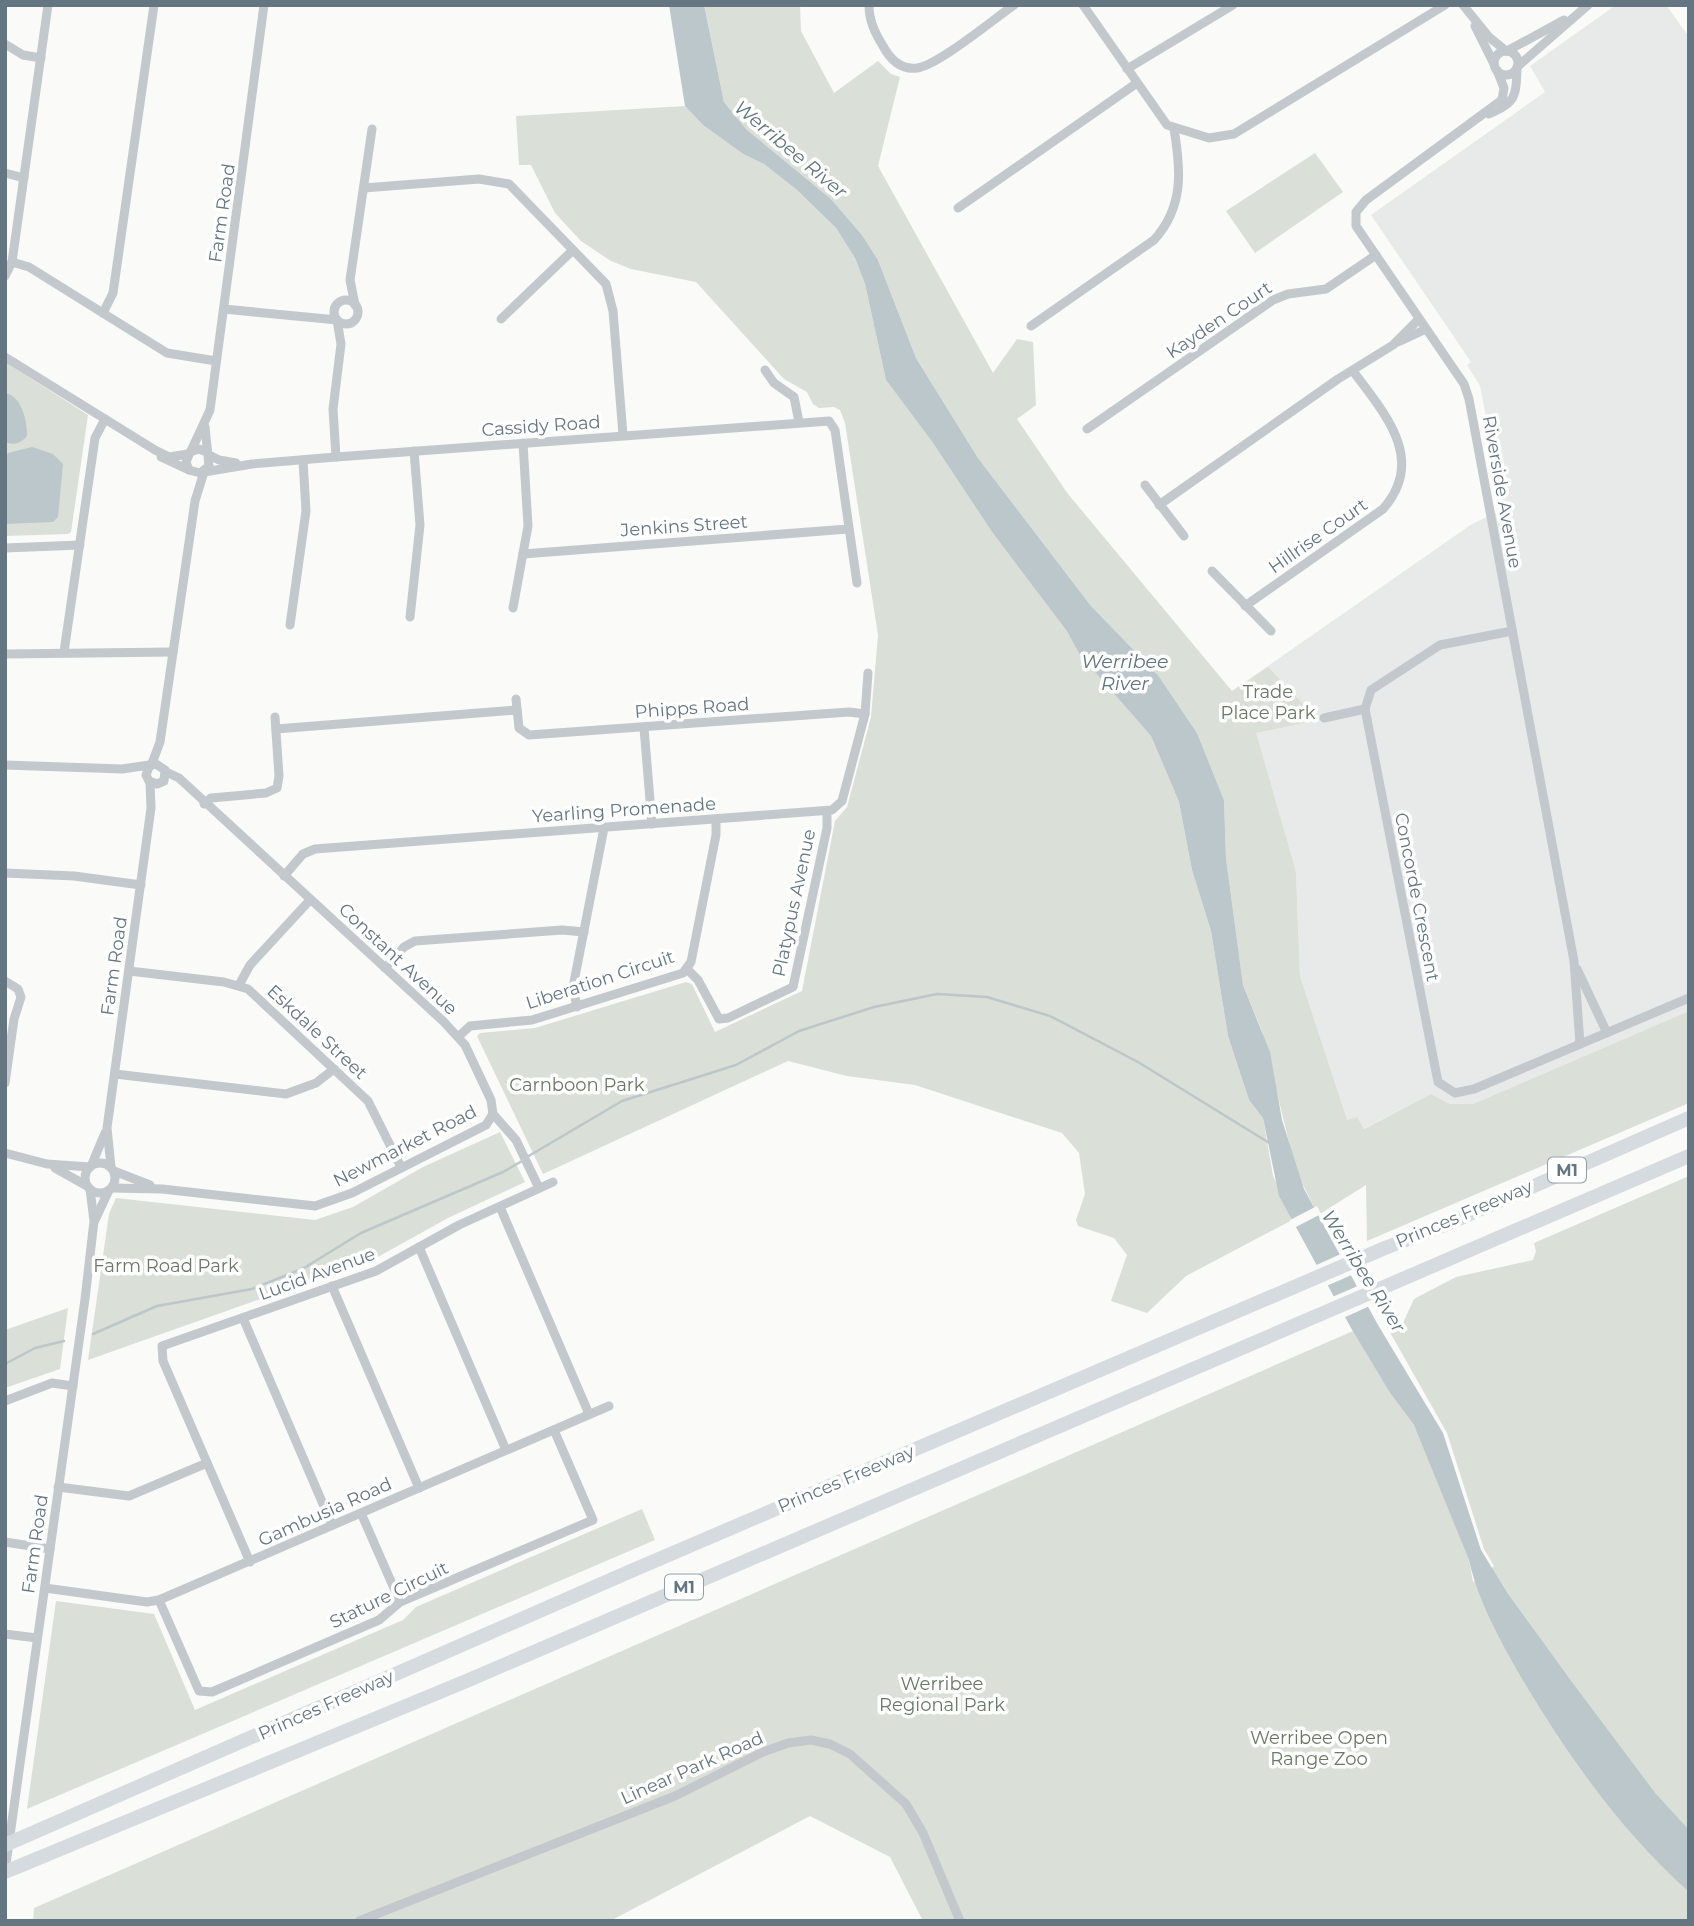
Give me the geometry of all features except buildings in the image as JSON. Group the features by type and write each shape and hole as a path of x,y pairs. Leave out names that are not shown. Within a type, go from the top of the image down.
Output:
{"highway":[{"name":"Princes Freeway","path":"5,1845 583,1592 1385,1248 1447,1224 1689,1118"},
{"name":"Princes Freeway","path":"5,1872 464,1682 1689,1156"}],"street":[{"path":"5,276 12,262 48,5"},
{"path":"103,313 113,293 154,5"},
{"name":"Farm Road","path":"208,454 205,425 224,309 264,5"},
{"path":"869,5 873,30 890,58 900,65 917,68 935,60 1014,5"},
{"path":"1083,5 1167,125 1209,138 1234,134 1445,5"},
{"path":"1127,69 1233,5"},
{"path":"1463,5 1507,51 1517,57 1517,68"},
{"path":"1470,14 1496,67 1508,74 1588,5"},
{"path":"1496,67 1498,54 1580,11"},
{"path":"5,44 23,55 41,58"},
{"name":"Riverside Avenue","path":"1496,67 1504,88 1502,100 1366,200 1356,212 1356,226 1466,391 1574,961 1580,1044"},
{"name":"Riverside Avenue","path":"1480,118 1508,106 1514,98 1517,68"},
{"path":"958,208 1137,83"},
{"path":"336,457 332,409 341,344 334,310 350,280 372,129"},
{"path":"1031,326 1154,240 1168,224 1177,200 1180,175 1174,129"},
{"path":"5,173 24,178"},
{"path":"364,188 500,180 509,184 606,284 611,296 623,435"},
{"path":"500,319 573,250"},
{"name":"Kayden Court","path":"1087,429 1273,300 1287,294 1326,289 1376,255"},
{"path":"12,262 29,267 167,353 216,361"},
{"path":"341,344 358,313 350,280"},
{"path":"311,315 348,300 355,305"},
{"path":"224,309 279,317 311,315 344,324 353,322"},
{"path":"1394,345 1419,319"},
{"path":"1159,505 1353,371 1426,329"},
{"path":"5,357 169,457 199,449 208,454 209,466 204,472 195,501 160,741 150,766"},
{"path":"765,370 774,383 794,397 799,422"},
{"name":"Hillrise Court","path":"1245,606 1383,509 1398,485 1402,466 1399,440 1353,371"},
{"path":"64,652 95,438 105,419"},
{"name":"Cassidy Road","path":"204,472 252,464 336,457 799,422 832,422 848,529"},
{"name":"Farm Road","path":"190,452 205,425"},
{"path":"513,608 528,526 523,443"},
{"path":"155,450 163,458 190,470 204,472"},
{"path":"410,617 419,525 414,451"},
{"path":"190,452 186,462 195,501"},
{"name":"Cassidy Road","path":"208,454 220,461 252,464"},
{"path":"290,625 306,510 303,460"},
{"path":"1145,485 1184,536"},
{"path":"848,529 857,583"},
{"name":"Jenkins Street","path":"523,554 848,529"},
{"path":"5,548 80,545"},
{"path":"1212,570 1271,631"},
{"path":"1324,718 1365,709 1371,690 1431,649 1448,642 1512,631"},
{"path":"5,654 173,652"},
{"path":"827,811 837,808 842,801 864,714 867,673"},
{"path":"276,729 517,710 516,699"},
{"name":"Concorde Crescent","path":"1365,709 1438,1082 1454,1093 1465,1092 1689,998"},
{"name":"Phipps Road","path":"517,710 523,733 849,712 864,714"},
{"path":"204,804 211,798 266,793 277,788 279,776 275,718"},
{"path":"644,727 652,824"},
{"path":"5,765 122,769 150,766 165,770 160,741"},
{"name":"Farm Road","path":"91,1166 107,1128 115,1074 152,808 150,781 146,775 150,766"},
{"path":"122,769 150,781 188,788"},
{"name":"Farm Road","path":"152,808 165,770"},
{"name":"Constant Avenue","path":"165,770 179,778 204,804 386,968 465,1045 491,1100 493,1114 508,1128 539,1188"},
{"name":"Yearling Promenade","path":"284,876 303,854 315,849 827,811"},
{"name":"Platypus Avenue","path":"687,970 698,980 719,1019 728,1018 793,987 827,828 827,811"},
{"name":"Liberation Circuit","path":"457,1037 477,1025 532,1020 676,976 687,970 691,962 716,835 716,819"},
{"path":"577,1007 573,987 604,828"},
{"path":"5,873 74,876 141,886"},
{"path":"239,985 250,965 310,900"},
{"path":"386,968 404,947 415,941 562,930 584,932"},
{"name":"Riverside Avenue","path":"1574,961 1607,1033"},
{"name":"Eskdale Street","path":"129,971 239,985 248,989 368,1101 401,1167"},
{"path":"5,981 18,989 21,997 14,1019 5,1083"},
{"path":"115,1074 286,1094 316,1083 334,1069"},
{"name":"Newmarket Road","path":"111,1189 162,1189 315,1206 352,1193 486,1125 493,1114"},
{"name":"Farm Road","path":"107,1128 113,1169"},
{"path":"5,1153 47,1164 91,1166 102,1162 113,1169 111,1189 100,1193 47,1164"},
{"path":"89,1187 85,1174 91,1166"},
{"name":"Newmarket Road","path":"113,1169 162,1189"},
{"name":"Lucid Avenue","path":"207,1463 163,1361 162,1346 376,1271 419,1247 553,1182"},
{"name":"Farm Road","path":"5,1872 94,1222 89,1187"},
{"name":"Farm Road","path":"94,1222 111,1189"},
{"path":"500,1207 589,1414"},
{"path":"419,1247 506,1450"},
{"path":"332,1286 419,1488"},
{"path":"243,1318 332,1525"},
{"path":"5,1401 52,1383 73,1386"},
{"name":"Gambusia Road","path":"45,1588 147,1602 159,1600 609,1406"},
{"name":"Stature Circuit","path":"159,1600 199,1691 212,1692 379,1620 400,1602 593,1520 554,1430"},
{"path":"58,1487 129,1496 207,1463 250,1562"},
{"path":"361,1513 400,1602"},
{"path":"5,1542 50,1549"},
{"path":"5,1634 37,1638"},
{"name":"Linear Park Road","path":"359,1921 657,1803 763,1752 788,1743 811,1740 830,1744 850,1754 906,1804 926,1839 960,1921"}],"shaded area":[{"path":"1616,5 1666,5 1689,37 1689,1011 1473,1104 1450,1104 1431,1094 1363,1129 1347,1121 1300,976 1296,872 1232,691 1472,524 1504,509 1480,386 1467,365 1471,362 1371,215 1545,92 1530,66"}],"green space":[{"name":"Trade Place Park","path":"704,5 800,5 801,31 834,93 878,61 891,74 900,77 878,166 993,373 1017,339 1033,342 1036,405 1017,419 1068,494 1232,691 1268,667 1305,706 1308,722 1256,733 1296,872 1300,976 1347,1120 1357,1117 1364,1129 1431,1094 1450,1104 1473,1104 1689,1011 1689,1103 1367,1241 1366,1185 1318,1215 1296,1171 1262,1031 1243,985 1226,858 1224,800 1197,733 1158,675 1091,606 978,458 916,358 878,260 862,235 831,199 746,129 724,102"},
{"name":"Carnboon Park","path":"685,106 703,125 743,154 764,164 797,190 836,228 855,258 865,284 886,380 933,443 992,532 1068,631 1080,655 1151,736 1179,802 1192,870 1211,931 1228,1036 1249,1100 1263,1118 1273,1176 1294,1219 1186,1276 1147,1313 1111,1301 1127,1255 1114,1238 1078,1226 1076,1220 1085,1194 1079,1153 1062,1133 915,1085 847,1076 788,1061 543,1174 477,1036 480,1033 535,1028 686,982 692,984 715,1032 802,991 835,821 847,807 871,717 878,635 845,423 840,410 834,407 819,408 813,404 807,392 784,379 696,282 631,269 611,261 581,241 555,213 531,165 519,165 516,116"},
{"path":"1315,153 1343,192 1255,253 1226,211"},
{"path":"5,362 88,415 71,532 68,534 5,536"},
{"name":"Farm Road Park","path":"500,1132 525,1182 448,1218 376,1258 88,1360 109,1214 116,1198 315,1220 353,1207 423,1167"},
{"path":"1689,1176 1689,1921 923,1921 890,1857 810,1816 610,1921 33,1921 34,1908 1353,1331 1390,1393 1414,1425 1427,1452 1469,1560 1473,1582 1494,1566 1484,1549 1447,1433 1383,1320 1403,1323 1414,1299 1456,1277 1533,1260 1536,1251 1534,1243"},
{"path":"68,1308 60,1369 5,1388 5,1330"},
{"path":"642,1509 655,1540 27,1809 56,1601 154,1614 195,1710 403,1620 416,1607"}],"water":[{"name":"Werribee River","path":"669,5 704,5 724,102 746,129 831,199 862,235 878,260 916,358 978,458 1091,606 1158,675 1197,733 1224,800 1226,858 1243,985 1270,1052 1282,1120 1304,1189 1378,1325 1443,1433 1481,1550 1508,1594 1569,1678 1656,1794 1689,1830 1689,1892 1618,1818 1557,1735 1521,1677 1484,1605 1469,1560 1414,1425 1390,1393 1351,1328 1279,1196 1263,1118 1249,1100 1228,1036 1211,931 1192,870 1179,802 1151,736 1080,655 1067,631 992,532 933,443 886,380 865,284 855,258 836,228 797,190 764,164 743,154 703,125 685,106"},
{"path":"5,393 16,399 25,417 27,436 17,443 5,442"},
{"path":"32,447 53,454 63,464 58,517 53,522 5,524 5,459 8,453"}],"pier":[{"path":"1317,1206 1321,1214 1292,1229 1290,1220"},
{"path":"1343,1253 1354,1274 1324,1287 1312,1267"},
{"path":"1360,1285 1372,1305 1341,1319 1330,1298"}],"waterway":[{"path":"527,1157 622,1101 736,1065 799,1031 874,1007 937,994 987,997 1050,1016 1138,1062 1271,1144"},
{"path":"93,1334 157,1306 252,1289 304,1268 361,1233 503,1172 522,1161"},
{"path":"5,1364 35,1348 64,1341"}],"park label":[{"name":"Werribee Regional Park","path":"942,1694"},
{"name":"Werribee Open Range Zoo","path":"1319,1748"}]}
